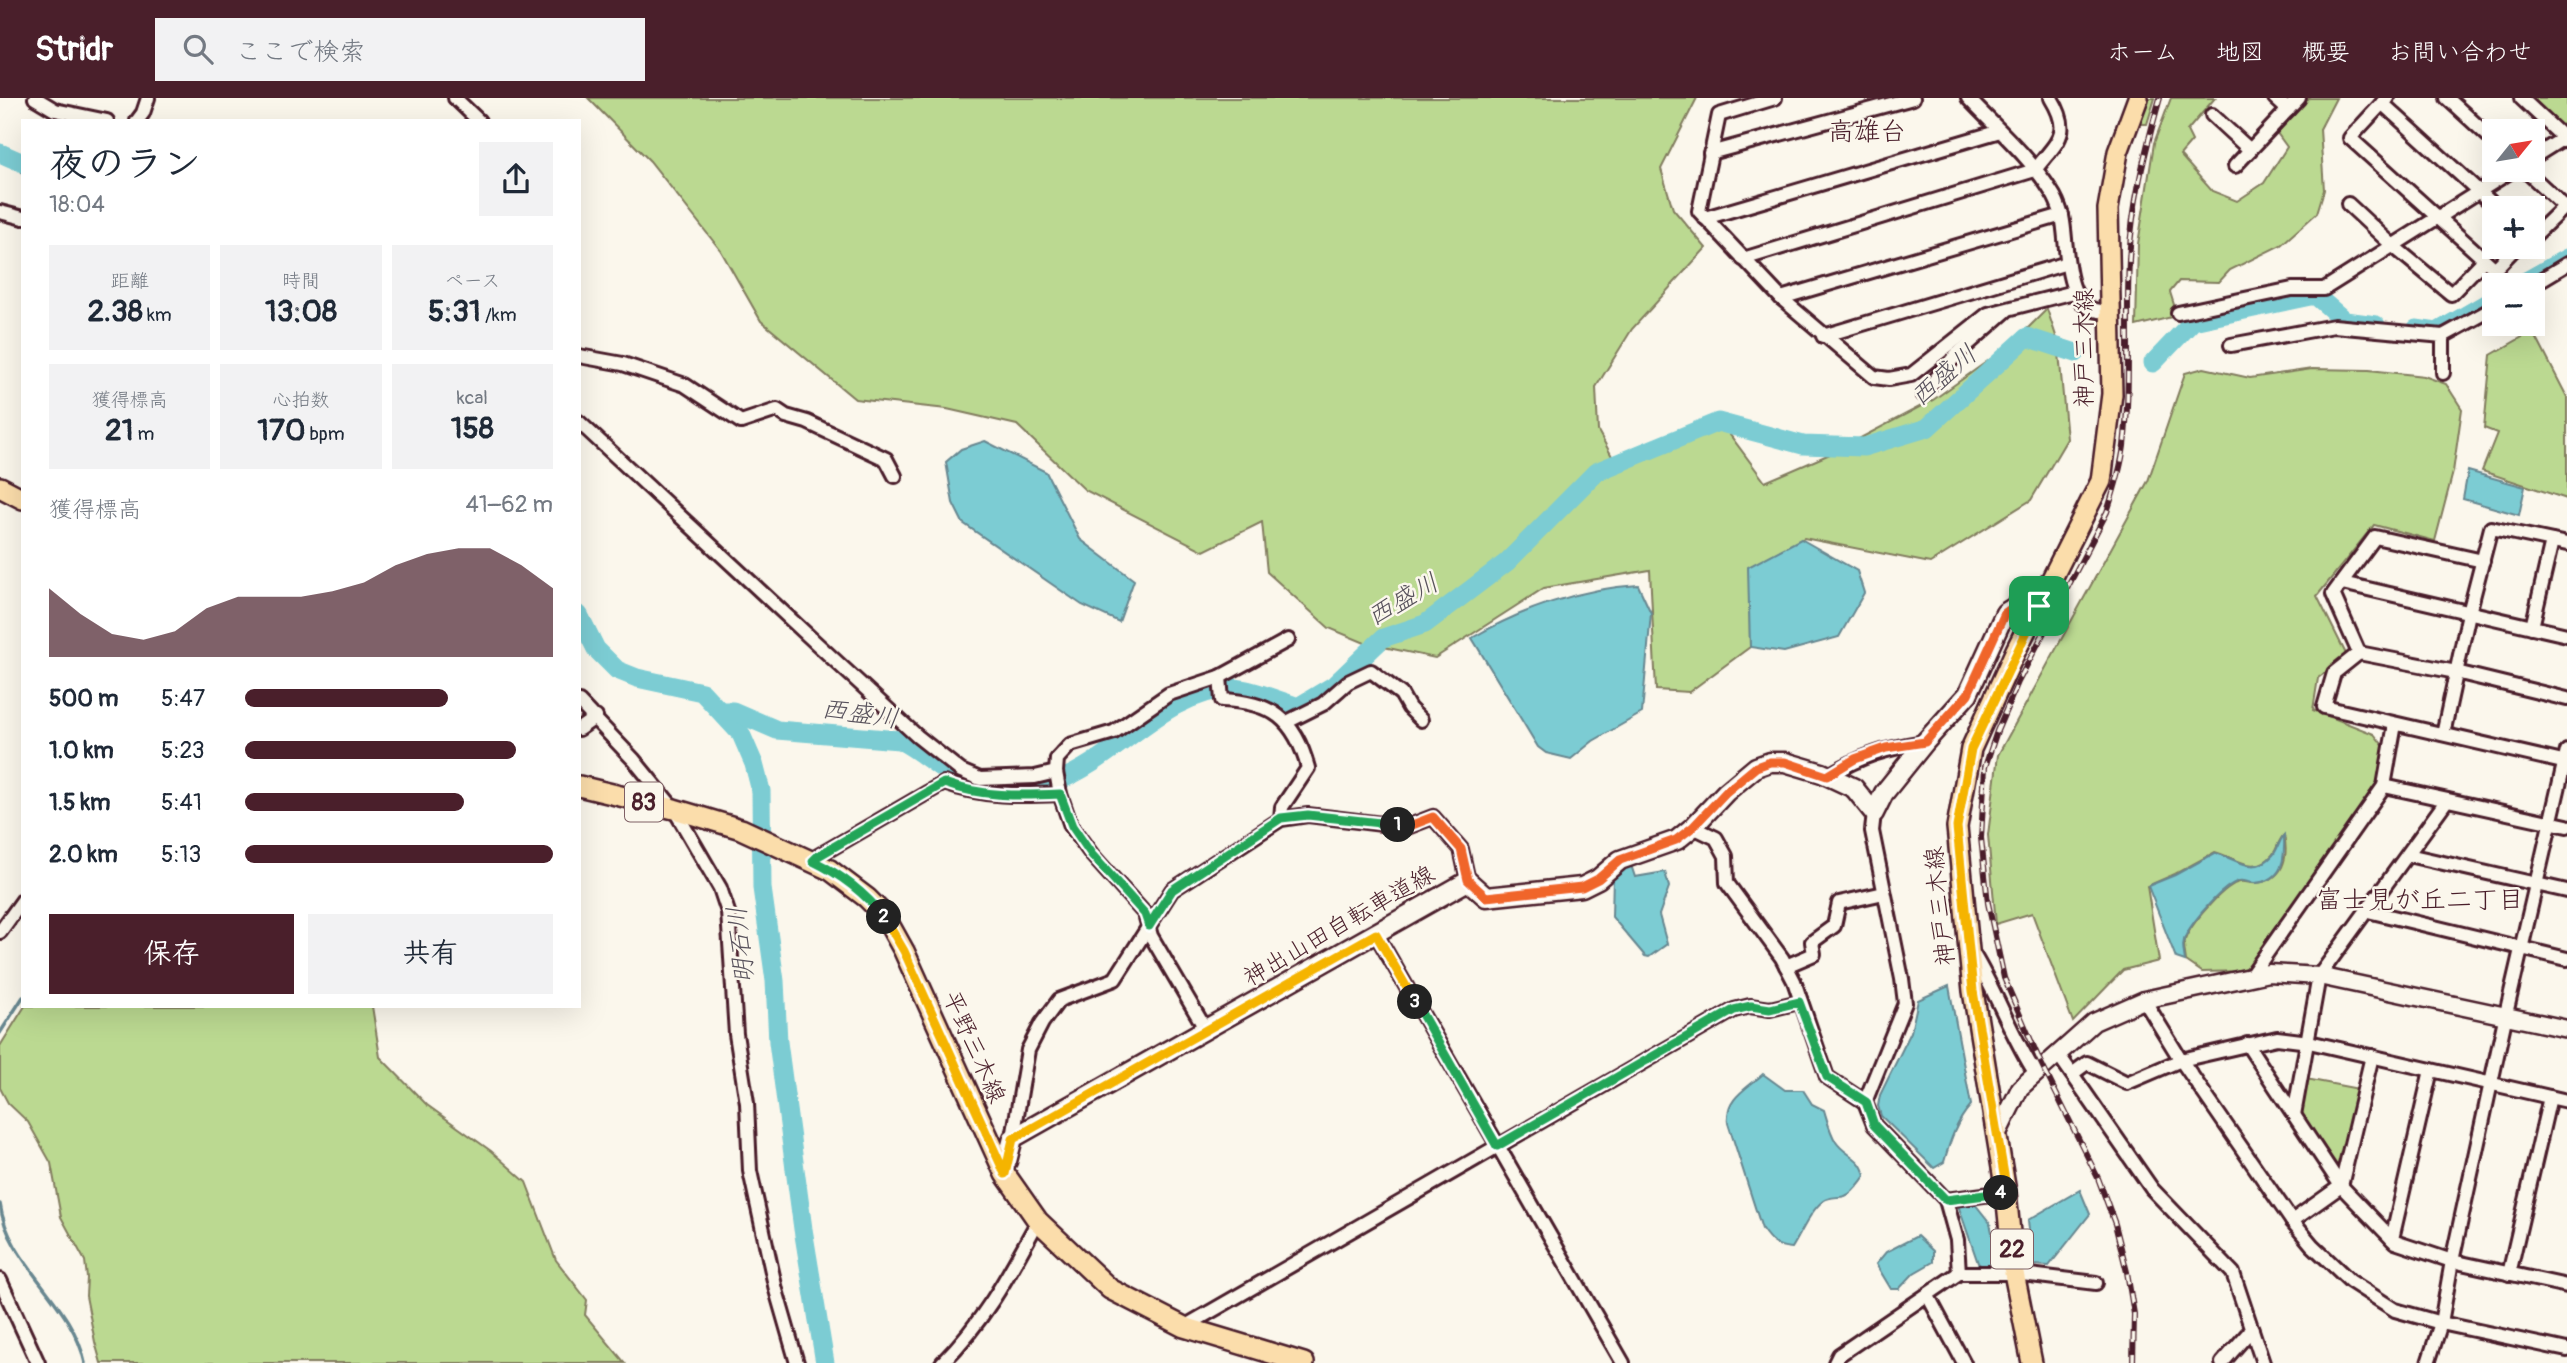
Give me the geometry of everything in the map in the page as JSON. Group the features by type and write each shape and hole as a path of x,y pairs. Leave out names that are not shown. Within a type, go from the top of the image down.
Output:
{"main road":[{"name":"神戸三木線","path":"2032,1363 2014,1273 2007,1192 1973,991 1957,827 1971,749 2035,605 2101,481 2112,394 2108,209 2118,152 2138,98"},
{"path":"0,487 21,498"},
{"path":"1874,813 1884,793 1968,694 2005,613 2012,608 2035,605"},
{"name":"神出山田自転車道線","path":"1013,1139 1468,880 1486,897 1582,887 1598,879 1620,860 1676,840 1756,767 1770,762 1785,762 1827,776 1854,788 1874,813"},
{"name":"平野三木線","path":"581,786 674,809 741,829 830,870 867,898 884,915 904,951 1006,1168 1038,1221 1110,1289 1184,1327 1280,1361 1304,1363"},
{"path":"1006,1168 1013,1139"}],"street":[{"path":"35,98 55,110 98,119"},
{"path":"138,119 148,98"},
{"path":"455,98 477,119"},
{"path":"1775,98 1719,115 1699,211 1781,298 1874,377 1889,379 1910,375 1988,314 2074,292"},
{"path":"1710,153 1913,98"},
{"path":"1968,98 2052,192 2062,215 2067,264 2074,292 2084,305 2099,312 2109,311"},
{"path":"1743,259 2035,170 2059,141 2063,131 2061,114 2051,98"},
{"path":"2275,98 2288,110"},
{"path":"2235,166 2299,98"},
{"path":"2447,98 2482,130"},
{"path":"2521,98 2566,138 2545,150"},
{"path":"2484,196 2385,100 2350,138 2483,261 2495,270 2505,259"},
{"path":"2212,115 2250,150"},
{"path":"1705,218 2000,131"},
{"path":"2178,313 2292,289 2324,289 2494,182"},
{"path":"2538,182 2566,208 2545,227"},
{"path":"2348,204 2451,294 2483,261"},
{"path":"0,212 21,217"},
{"path":"1781,298 2062,215"},
{"path":"1823,335 2067,264"},
{"path":"2545,277 2567,264"},
{"path":"1923,394 1956,355 2006,310"},
{"path":"2231,345 2334,326 2443,336 2482,315"},
{"path":"2443,336 2443,373"},
{"path":"581,356 623,364 685,385 741,422 777,410 886,459 895,476"},
{"path":"581,424 917,736 961,771 980,779 1035,778 1056,772"},
{"path":"2443,734 2469,613 2491,528 2567,544"},
{"path":"2359,653 2333,594 2375,537 2483,561"},
{"path":"2532,627 2552,541"},
{"path":"2342,583 2567,635"},
{"path":"1206,1030 1152,936 1145,914 1092,855 1072,826 1060,794 1056,772 1058,759 1070,745 1114,732 1169,694 1220,677 1288,640"},
{"path":"2428,1363 2441,1323 2490,1083 2566,759 2324,707 2334,673 2359,653 2456,672 2567,699"},
{"path":"1287,722 1323,704 1348,682 1371,671 1401,694 1409,708 1422,720"},
{"path":"1220,677 1222,700 1238,700 1274,710 1287,722 1305,754 1308,768 1282,807 1281,818"},
{"path":"581,704 674,809 720,888 728,912 736,1034 747,1103 750,1171 776,1290 797,1363"},
{"path":"581,728 596,718"},
{"path":"2250,977 2384,786 2395,724"},
{"path":"1827,776 1855,759 1886,748 1925,742"},
{"path":"813,861 944,783 968,792 1015,796 1060,794"},
{"path":"2384,786 2567,826"},
{"path":"2294,1115 2319,976 2447,800"},
{"path":"1866,1102 1905,1003 1872,831 1874,813"},
{"path":"1013,1139 1028,1050 1042,1023 1059,1000 1115,979 1172,890 1281,818 1308,815 1407,827 1433,817 1461,849 1468,880"},
{"path":"1693,827 1716,838 1726,856 1727,883 1786,966 1794,981 1827,1077 1866,1102 1874,1125 1946,1200 1957,1240 1959,1273"},
{"path":"2408,855 2567,891"},
{"path":"1786,966 1814,954 1812,942 1834,926 1839,903 1884,893"},
{"path":"0,932 21,903"},
{"path":"2368,911 2567,959"},
{"path":"1376,934 1623,1363"},
{"path":"1969,948 1986,975 2012,1034 2036,1074"},
{"path":"1997,1135 2020,1088 2094,1021 2144,1000 2269,973 2319,976 2567,1029"},
{"path":"2144,1000 2181,1059 2292,1220 2312,1245 2350,1281 2395,1310 2441,1323 2567,1350"},
{"path":"1184,1327 1734,1010 1751,1006 1770,1009 1799,1002"},
{"path":"2072,1074 2087,1063 2127,1083 2181,1059 2277,1038 2309,1042 2567,1101"},
{"path":"2247,1044 2341,1186 2392,1239 2452,1261 2567,1286"},
{"path":"2058,1054 2152,1189 2233,1273 2263,1363"},
{"path":"2292,1220 2341,1186 2372,1056"},
{"path":"2392,1239 2431,1070"},
{"path":"2509,1274 2550,1097"},
{"path":"1946,1200 2007,1192"},
{"path":"942,1363 993,1303 1038,1221"},
{"path":"1835,1363 1839,1355 1959,1273 2014,1273 2096,1283"},
{"path":"0,1280 38,1363"},
{"path":"1928,1296 1964,1363"},
{"path":"2222,1363 2252,1329"}],"green space":[{"path":"588,98 1697,98 1661,169 1673,209 1706,248 1632,329 1596,387 1598,431 1613,458 1724,427 1765,482 1830,454 1933,400 2013,343 2047,309 2058,342 2067,439 2031,500 1930,563 1804,538 1749,567 1750,647 1689,692 1656,690 1650,570 1544,588 1435,658 1365,643 1329,628 1267,572 1262,522 1204,551 1085,490 1017,425 947,409 855,399 761,321 721,251 650,161"},
{"path":"2145,98 2155,98 2147,124 2136,124"},
{"path":"2171,98 2215,98 2187,131 2192,141 2180,155 2212,191 2237,201 2264,183 2287,147 2277,133 2309,98 2336,98 2320,129 2324,190 2317,213 2281,245 2230,270 2219,282 2179,281 2170,292 2175,308 2172,317 2136,326 2138,244 2154,143"},
{"path":"2529,98 2567,98 2567,136"},
{"path":"2524,336 2536,336 2567,397 2567,499 2482,471 2497,433 2484,428 2491,355"},
{"path":"2204,368 2250,378 2312,369 2369,370 2424,376 2446,384 2462,409 2453,472 2435,541 2374,525 2317,596 2347,656 2318,678 2313,710 2374,734 2385,748 2376,787 2246,971 2202,972 2186,961 2185,938 2203,913 2226,889 2240,882 2266,881 2278,873 2285,860 2284,835 2273,854 2259,864 2252,865 2215,852 2147,886 2159,961 2123,970 2073,1022 2032,913 1996,924 1988,835 1998,755 2148,481 2185,373"},
{"path":"24,1008 372,1008 380,1057 427,1105 491,1151 526,1182 556,1260 587,1300 585,1315 625,1363 101,1363 86,1296 85,1261 61,1217 51,1163 28,1122 8,1103 0,1088 0,1046"},
{"path":"2301,1078 2364,1090 2341,1186 2294,1115"}],"water":[{"path":"985,441 1046,472 1080,539 1134,580 1119,622 1082,605 963,523 953,503 946,462 961,449"},
{"path":"2468,471 2525,487 2519,515 2463,499"},
{"path":"1801,539 1857,571 1864,593 1839,637 1784,652 1750,647 1748,567"},
{"path":"1638,585 1651,613 1642,713 1593,741 1571,759 1546,753 1538,747 1472,638 1510,618 1552,602 1595,591"},
{"path":"2284,835 2283,860 2277,873 2265,881 2239,881 2225,889 2195,921 2184,938 2185,961 2176,958 2148,886 2215,853 2244,864 2259,865 2273,855"},
{"path":"1631,865 1635,877 1665,872 1669,887 1659,915 1667,944 1649,957 1645,956 1612,917 1613,875"},
{"path":"1949,986 1971,1105 1957,1125 1944,1162 1934,1168 1881,1116 1878,1106 1880,1095 1911,1032 1918,1000"},
{"path":"1763,1074 1785,1090 1803,1090 1812,1104 1824,1110 1836,1142 1860,1164 1865,1176 1848,1195 1828,1198 1818,1205 1792,1248 1774,1243 1762,1229 1728,1123 1733,1101"},
{"path":"2080,1190 2090,1214 2049,1266 2033,1265 2028,1220"},
{"path":"1975,1204 1990,1223 1999,1265 1995,1269 1985,1269 1978,1263 1958,1205"},
{"path":"1917,1236 1933,1251 1933,1262 1914,1273 1899,1289 1891,1289 1876,1264 1886,1252"}],"waterway":[{"name":"明石川","path":"0,153 21,162"},
{"path":"16,160 21,169"},
{"name":"西盛川","path":"2540,273 2567,258"},
{"name":"西盛川","path":"2153,363 2193,321 2315,295 2345,321 2376,325"},
{"name":"西盛川","path":"2416,329 2437,332 2482,306"},
{"name":"西盛川","path":"721,711 733,711 777,730 899,740 956,777 976,786 1026,787 1050,784 1078,772 1161,714 1207,693 1238,688 1298,707 1333,686 1383,638 1425,624 1507,562 1596,472 1718,422 1803,445 1864,447 1927,428 2027,337 2076,353"},
{"name":"明石川","path":"581,619 596,649 617,670 637,678 702,692 741,734 754,764 761,791 762,888 775,981 778,1042 803,1229 825,1363"},
{"path":"0,1033 21,1000"},
{"path":"0,1204 5,1226 15,1246 67,1321 78,1341 85,1363"}],"railway":[{"path":"2133,1363 2134,1314 2115,1224 2098,1178 2039,1059 2004,978 1988,903 1981,838 1985,767 1997,731 2018,682 2107,512 2119,471 2124,446 2127,400 2128,283 2133,219 2160,98"}],"district":[{"name":"高雄台","path":"1867,132"},
{"name":"富士見が丘二丁目","path":"2420,900"}],"route":[{"path":"2039,606 1971,749 1957,827 1973,991 2007,1192 1946,1200 1874,1125 1866,1102 1827,1077 1799,1002 1770,1009 1751,1006 1734,1010 1497,1146 1376,934 1013,1139 1005,1174 904,951 884,915 867,898 830,870 813,861 944,783 968,792 1015,796 1060,794 1072,826 1092,855 1145,914 1149,926 1172,890 1281,818 1308,815 1407,827 1433,817 1461,849 1468,880 1486,897 1582,887 1598,879 1620,860 1676,840 1756,767 1770,762 1785,762 1827,776 1855,759 1886,748 1925,742 1968,694 2005,613 2012,608 2039,606"}]}
